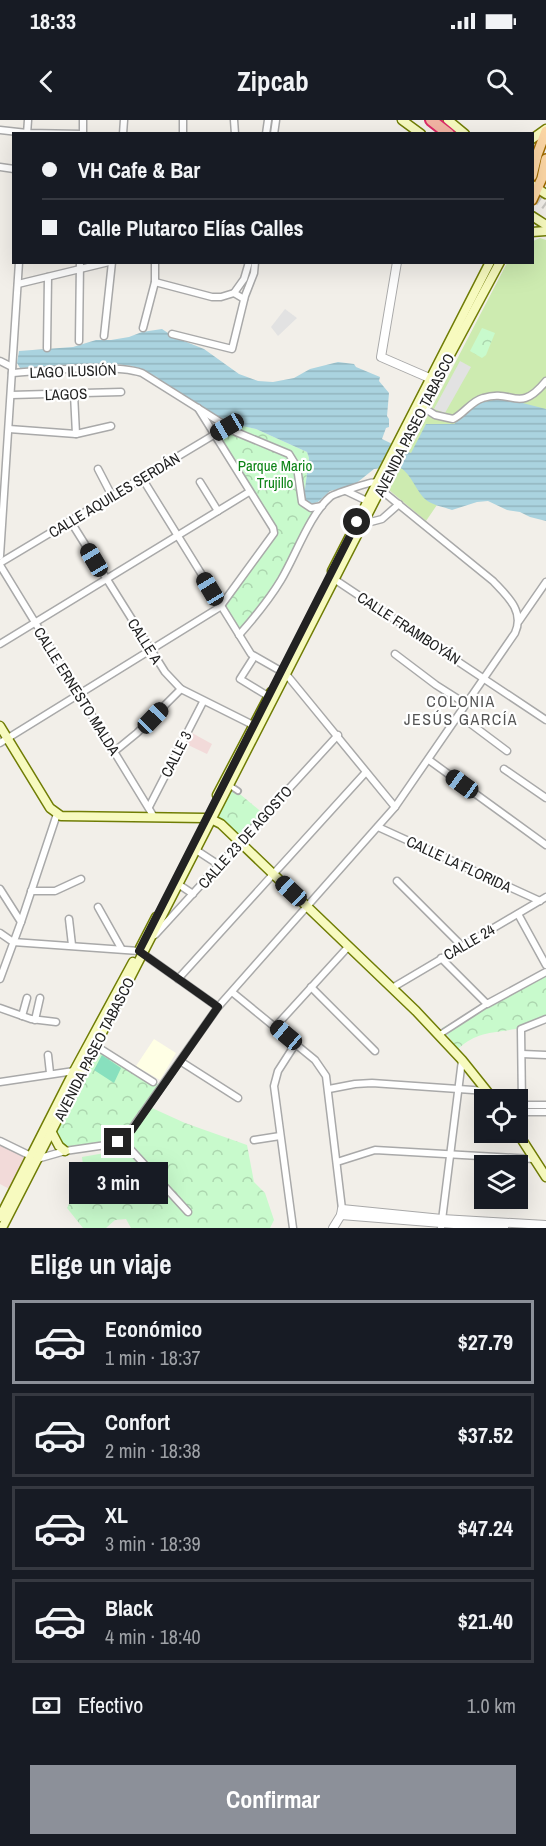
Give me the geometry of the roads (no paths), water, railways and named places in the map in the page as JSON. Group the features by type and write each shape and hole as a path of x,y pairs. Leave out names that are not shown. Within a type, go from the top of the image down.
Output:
{"highway":[{"path":"421,120 436,132"},
{"path":"431,120 446,132"}],"main road":[{"path":"402,120 418,132"},
{"path":"448,120 463,132"},
{"path":"534,167 546,130"},
{"path":"539,189 546,159"},
{"name":"AVENIDA PASEO TABASCO","path":"0,1217 51,1131 96,1046 253,725 363,524 379,486 489,264"},
{"name":"AVENIDA PASEO TABASCO","path":"2,1228 74,1071 141,952 164,920 208,818 229,785 367,501 379,486 424,408 433,380 499,264"},
{"path":"0,726 4,741 57,814 65,817 208,818 226,828 392,988 462,1060 486,1089"},
{"path":"51,1131 58,1146 65,1151"},
{"path":"524,1143 546,1177"}],"street":[{"path":"0,130 18,132"},
{"path":"0,556 3,476 10,416 19,264"},
{"path":"18,284 80,266 96,264"},
{"path":"104,336 111,264"},
{"path":"143,328 155,282 155,264"},
{"path":"155,282 212,297 224,297 234,293 244,279 248,264"},
{"path":"172,334 232,349 244,299 253,279 255,264"},
{"path":"397,264 381,357 433,380"},
{"path":"79,341 80,266"},
{"path":"47,348 48,277"},
{"path":"234,293 244,299"},
{"path":"0,361 12,370"},
{"name":"LAGO ILUSIÓN","path":"12,370 107,369 133,371 151,378 227,427 289,454 296,463 302,502 311,508 322,506"},
{"path":"424,408 435,415 453,419 480,399 492,396 522,400 537,393 546,381"},
{"name":"LAGOS","path":"11,395 121,392"},
{"path":"74,394 76,434"},
{"path":"4,741 152,651 220,606 274,532 198,408"},
{"path":"0,415 10,416"},
{"path":"9,429 76,434 111,426"},
{"name":"CALLE AQUILES SERDÁN","path":"0,564 227,427"},
{"path":"98,469 112,496"},
{"path":"142,478 254,657 284,672 395,807"},
{"path":"200,482 218,511"},
{"path":"239,635 260,611 280,581 322,506 332,495 368,482 379,486 493,581 513,605 519,621"},
{"path":"346,491 367,501"},
{"path":"0,644 249,492"},
{"path":"363,524 382,519 399,504"},
{"name":"CALLE A","path":"71,522 165,672 181,689 253,725"},
{"name":"CALLE ERNESTO MALDA","path":"0,564 34,623 116,751 154,817"},
{"name":"CALLE FRAMBOYÁN","path":"334,579 546,720"},
{"path":"0,1141 34,1158 113,1144 122,1140 132,1130 218,1007 395,807 515,633 519,621 546,582"},
{"path":"395,654 466,704"},
{"path":"254,657 240,679 268,696"},
{"path":"116,751 181,689"},
{"name":"CALLE 3","path":"149,807 203,702"},
{"path":"459,715 507,751"},
{"name":"CALLE 23 DE AGOSTO","path":"164,920 194,894 338,735"},
{"path":"429,760 546,844"},
{"path":"504,769 546,798"},
{"path":"178,979 274,876 366,772"},
{"path":"229,785 238,791"},
{"path":"0,979 57,814"},
{"name":"CALLE LA FLORIDA","path":"378,827 543,899"},
{"path":"196,850 219,865"},
{"path":"31,891 55,891 81,879"},
{"path":"397,881 461,945"},
{"path":"178,884 194,894"},
{"path":"0,889 21,922"},
{"name":"CALLE 24","path":"392,988 461,945 543,899"},
{"path":"98,907 121,948"},
{"path":"518,914 546,964"},
{"path":"69,919 72,945"},
{"path":"0,933 13,942 121,948 141,952 218,1007"},
{"path":"276,1026 348,947"},
{"path":"441,958 487,1004"},
{"path":"439,1036 487,1004 546,972"},
{"path":"311,987 375,1050"},
{"path":"232,992 296,1043 320,1065 326,1076 342,1212 333,1228"},
{"path":"22,1016 27,998"},
{"path":"35,1020 40,998"},
{"path":"0,1008 35,1020 57,1022"},
{"path":"521,1089 520,1029 546,1019"},
{"path":"293,1228 274,1081 296,1043"},
{"path":"96,1046 163,1087"},
{"path":"522,1054 546,1054"},
{"path":"48,1055 50,1073"},
{"path":"442,1224 462,1060"},
{"path":"180,1061 238,1098"},
{"path":"0,1082 74,1071"},
{"path":"329,1089 369,1083 474,1090"},
{"path":"528,1105 546,1105"},
{"path":"528,1112 546,1112"},
{"path":"254,1140 280,1136"},
{"path":"122,1140 188,1212"},
{"path":"337,1162 375,1150 534,1159"},
{"path":"342,1212 442,1224 504,1228"},
{"path":"442,1224 546,1225"}],"water":[{"path":"162,329 174,337 204,349 239,374 258,381 273,382 294,378 310,369 338,362 354,364 380,377 379,381 389,393 387,416 389,427 386,428 382,439 411,453 426,424 454,424 479,403 503,398 546,409 546,521 507,510 488,501 452,510 434,504 421,495 406,472 397,466 374,469 354,485 330,491 318,502 311,504 305,501 303,491 309,458 307,452 256,429 216,420 164,388 157,377 132,366 115,364 20,368 17,363 19,351 73,347 96,340 129,337"}],"tunnel":[{"path":"534,196 546,205"}],"district":[{"name":"COLONIA JESÚS GARCÍA","path":"461,710"}],"park label":[{"name":"Parque Mario Trujillo","path":"275,474"}]}
